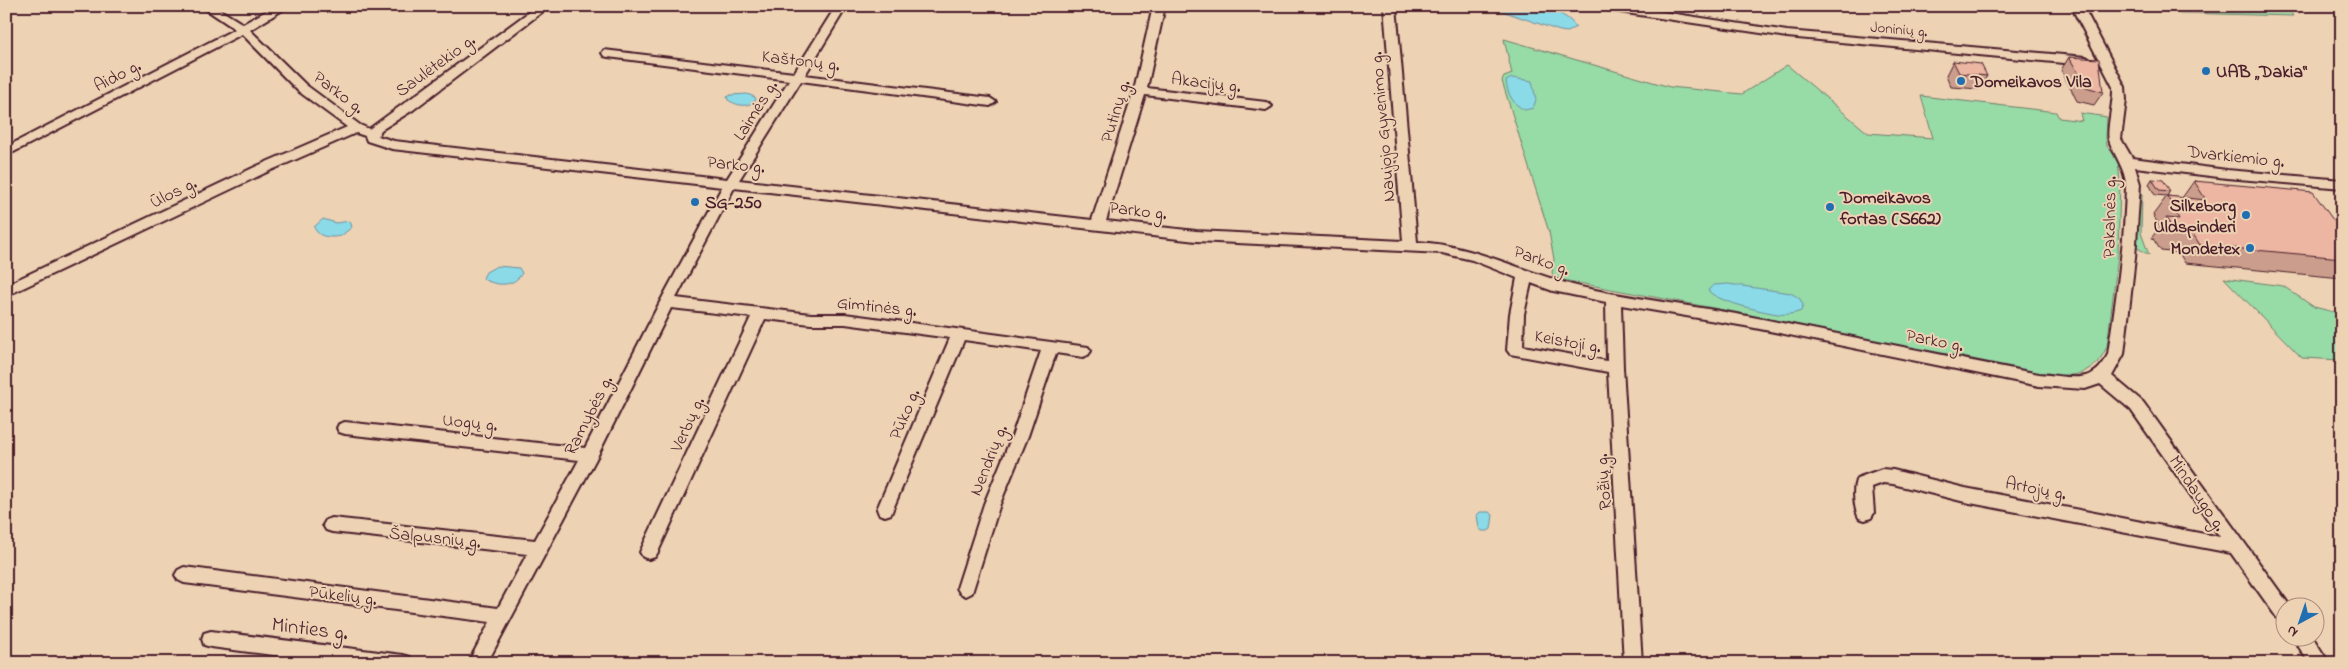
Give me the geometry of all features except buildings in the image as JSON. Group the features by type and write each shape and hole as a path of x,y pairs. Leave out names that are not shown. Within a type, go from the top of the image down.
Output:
{"street":[{"name":"Parko g.","path":"206,6 244,29 278,63 290,78 356,128 370,134 372,138 398,146 1241,240 1428,246 1465,253 1525,276 1567,289 1613,298 1745,321 2038,380 2079,384 2102,377"},
{"name":"Aido g.","path":"6,152 244,29 284,6"},
{"name":"Saulėtekio g.","path":"370,134 377,127 409,107 545,6"},
{"name":"Laimės g.","path":"731,182 842,6"},
{"name":"Putinų g.","path":"1098,224 1140,91 1159,6"},
{"name":"Naujojo Gyvenimo g.","path":"1390,6 1410,245"},
{"name":"Joninių g.","path":"1599,6 1795,35 2108,63"},
{"name":"Pakalnės g.","path":"2077,6 2116,79 2120,94 2114,139 2127,162 2133,184 2128,258 2116,354 2112,366 2102,377"},
{"name":"Kaštonų g.","path":"608,53 990,102"},
{"name":"Akacijų g.","path":"1140,91 1266,106"},
{"name":"Ūlos g.","path":"6,291 262,169 356,128"},
{"name":"Dvarkiemio g.","path":"2127,162 2227,174 2342,184"},
{"name":"Ramybės g.","path":"476,663 590,455 667,302 731,182"},
{"name":"Keistoji g.","path":"1525,276 1517,314 1515,350 1615,368"},
{"name":"Rožių g.","path":"1613,298 1615,368 1634,663"},
{"name":"Gimtinės g.","path":"667,302 812,319 845,319 1083,351"},
{"name":"Verbų g.","path":"650,552 760,313"},
{"name":"Pūko g.","path":"885,509 959,334"},
{"name":"Nendrių g.","path":"966,588 992,504 1020,436 1050,347"},
{"name":"Mindaugo g.","path":"2102,377 2124,393 2137,406 2234,546 2276,603"},
{"name":"Uogų g.","path":"345,428 590,455"},
{"name":"Artojų g.","path":"1865,513 1863,483 1872,478 1887,476 1965,495 2215,544 2234,546"},
{"name":"Šalpusnių g.","path":"332,525 539,548"},
{"name":"Pūkelių g.","path":"184,575 502,616"},
{"name":"Minties g.","path":"211,638 403,663"},
{"path":"2307,646 2320,663"}],"green space":[{"path":"2174,6 2286,6 2293,16 2180,13"},
{"name":"Domeikavos fortas (S662)","path":"1504,39 1670,87 1742,94 1787,65 1868,133 1933,138 1921,96 2056,112 2059,118 2082,121 2080,113 2107,117 2107,146 2118,160 2120,182 2118,255 2107,347 2098,363 2082,373 2066,376 2039,374 1740,313 1557,279 1552,273 1554,259 1549,232 1502,81 1504,77 1512,74"},
{"path":"2138,184 2142,194 2141,233 2149,255 2136,247"},
{"path":"2224,278 2283,286 2314,307 2342,314 2342,360 2302,358"}],"water":[{"path":"1498,6 1551,10 1569,19 1576,27 1568,32 1560,31 1502,11"},
{"path":"1512,78 1532,81 1536,100 1533,108 1525,110 1511,98 1506,81"},
{"path":"747,94 755,97 756,100 749,104 739,105 728,100 727,97 731,95"},
{"path":"323,219 336,223 350,221 352,227 341,236 325,236 318,233 314,227"},
{"path":"497,266 519,268 522,273 515,281 505,284 495,283 483,278 486,272"},
{"path":"1728,284 1791,293 1800,299 1803,305 1801,311 1790,314 1778,314 1729,302 1708,290 1714,285"},
{"path":"1480,512 1489,512 1493,515 1491,529 1488,531 1482,531 1479,528 1477,515"}],"place":[{"name":"UAB „Dakia“","path":"2206,71"},
{"name":"Domeikavos Vila","path":"1961,81"},
{"name":"SG-250","path":"695,202"},
{"name":"Domeikavos fortas (S662)","path":"1830,207"},
{"name":"Silkeborg Uldspinderi","path":"2246,215"},
{"name":"Mondetex","path":"2250,248"}]}
